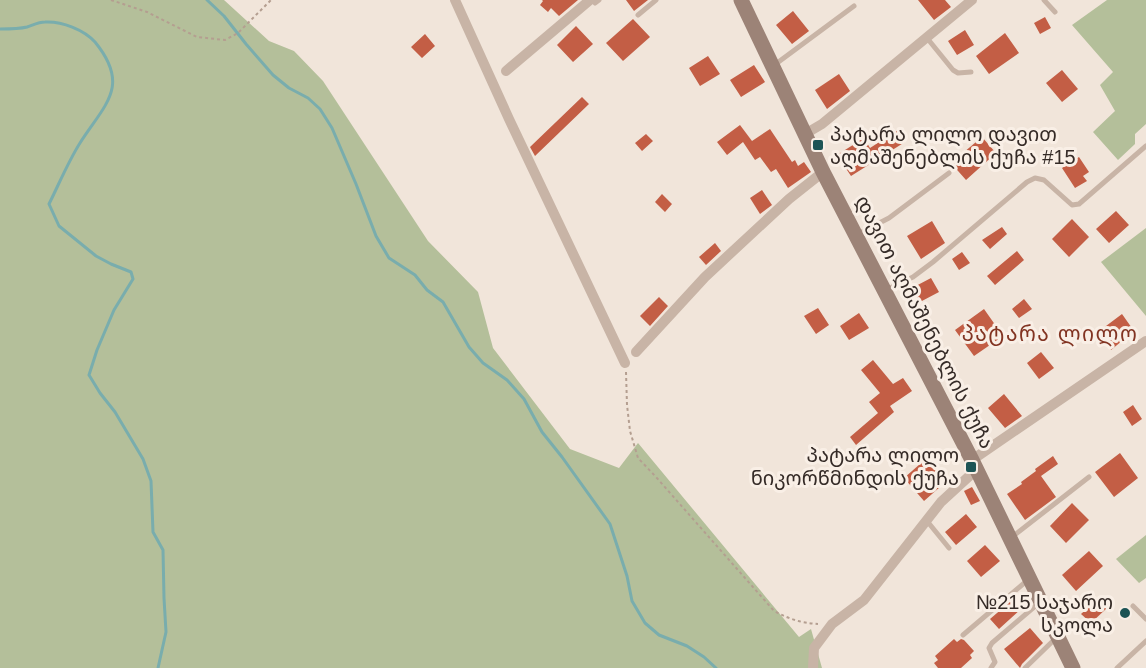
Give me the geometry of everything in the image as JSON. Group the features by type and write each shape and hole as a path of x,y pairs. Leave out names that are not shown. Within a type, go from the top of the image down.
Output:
{"street":[{"path":"455,0 625,363"},
{"name":"დავით აღმაშენებლის ქუჩა","path":"741,0 823,172 975,464 1073,668"},
{"path":"805,134 822,124 972,0"},
{"path":"506,71 595,1"},
{"path":"636,352 705,277 823,172"},
{"path":"813,668 814,648 832,624 864,600 940,502 975,464 1146,341"}],"lane":[{"path":"638,15 656,0"},
{"path":"1044,0 1055,12"},
{"path":"773,66 854,6"},
{"path":"927,38 953,70 958,73 971,72"},
{"path":"885,291 913,277 933,262 1027,182 1035,178 1044,180 1072,205 1079,204 1146,146"},
{"path":"856,235 889,218 949,173"},
{"path":"1011,538 1089,477"},
{"path":"926,520 949,548"},
{"path":"963,635 1030,578"},
{"path":"991,668 995,662 989,648 992,643 1041,601"},
{"path":"1133,606 1146,619"},
{"path":"1025,668 1058,636"},
{"path":"1117,668 1146,641"}],"path":[{"path":"111,0 147,12 197,37 225,40 238,33 271,0"},
{"path":"625,363 630,431 638,458 774,611 789,619 806,623 832,624"}],"green space":[{"path":"0,0 224,0 269,41 294,51 323,81 428,241 478,292 493,348 570,449 619,468 638,443 799,637 811,629 822,668 0,668"},
{"path":"1107,0 1146,0 1146,124 1135,134 1135,144 1118,160 1093,132 1115,111 1100,85 1113,72 1072,25"},
{"path":"1146,228 1146,316 1101,262"},
{"path":"1146,535 1146,578 1139,583 1116,559"}],"building":[{"path":"542,0 578,0 559,16 551,8 548,12 540,5"},
{"path":"626,0 648,0 634,11"},
{"path":"918,0 945,0 951,7 934,20"},
{"path":"793,11 809,31 792,44 776,25"},
{"path":"1045,17 1051,28 1040,34 1034,23"},
{"path":"633,19 650,37 623,61 606,43"},
{"path":"576,26 593,44 573,62 557,45"},
{"path":"965,30 974,45 957,55 948,41"},
{"path":"1005,33 1019,53 989,74 976,56"},
{"path":"425,34 435,46 422,58 411,47"},
{"path":"708,56 720,74 700,86 689,68"},
{"path":"754,65 765,82 741,97 730,80"},
{"path":"1062,70 1078,89 1062,102 1046,83"},
{"path":"839,74 850,91 827,109 815,90"},
{"path":"582,97 589,104 535,156 530,147"},
{"path":"740,125 752,141 770,129 792,162 795,160 798,166 804,162 811,172 788,188 776,169 771,172 760,157 755,160 743,142 727,155 717,142"},
{"path":"898,130 905,142 851,176 837,155 864,138 870,148"},
{"path":"646,134 653,141 642,151 635,143"},
{"path":"982,137 996,153 966,180 951,163"},
{"path":"1079,157 1089,172 1083,176 1087,181 1075,188 1062,168"},
{"path":"762,190 772,205 760,214 750,198"},
{"path":"662,194 672,204 665,212 655,202"},
{"path":"1116,211 1129,225 1109,243 1096,229"},
{"path":"1072,219 1089,237 1069,257 1052,239"},
{"path":"932,221 945,243 921,259 907,236"},
{"path":"1002,227 1007,234 990,249 982,240"},
{"path":"715,243 721,251 706,265 699,257"},
{"path":"1017,251 1024,260 995,285 987,276"},
{"path":"962,252 970,263 959,270 952,259"},
{"path":"931,278 939,292 920,302 912,288"},
{"path":"659,297 668,306 650,326 640,316"},
{"path":"1024,299 1032,309 1019,318 1012,309"},
{"path":"818,308 829,325 816,334 804,316"},
{"path":"984,309 1003,336 974,356 955,330"},
{"path":"859,313 869,328 849,340 840,326"},
{"path":"1122,314 1134,331 1111,350 1098,332"},
{"path":"1041,352 1054,368 1039,379 1027,363"},
{"path":"873,360 893,384 903,378 912,391 890,406 894,412 856,445 850,437 878,413 869,402 880,393 861,370"},
{"path":"1004,394 1022,416 1005,428 988,408"},
{"path":"1133,405 1142,419 1132,426 1123,412"},
{"path":"1120,453 1138,478 1114,497 1095,472"},
{"path":"1053,456 1058,464 1041,476 1056,497 1025,520 1007,494 1022,484 1021,482 1036,471 1035,469"},
{"path":"928,457 948,480 924,501 904,478"},
{"path":"972,487 980,501 971,505 964,491"},
{"path":"1072,503 1089,520 1066,543 1050,526"},
{"path":"966,514 977,527 956,545 945,532"},
{"path":"985,545 1000,561 981,577 967,561"},
{"path":"1089,551 1103,566 1076,591 1062,575"},
{"path":"1099,598 1108,607 1091,623 1081,614"},
{"path":"1011,601 1020,610 999,629 990,619"},
{"path":"1030,628 1043,643 1020,668 1004,649"},
{"path":"954,639 957,642 964,640 974,651 970,655 972,658 961,668 938,668 934,663 938,660 935,656"}],"waterway":[{"path":"207,0 224,16 273,75 289,88 308,98 320,109 332,128 376,236 389,258 415,275 427,290 443,302 469,347 483,363 507,380 524,399 542,432 610,524 627,576 632,601 645,623 659,635 687,646 716,668"},
{"path":"0,29 24,28 45,22 72,27 95,42 106,57 111,71 113,83 105,106 76,150 49,204 59,226 96,256 131,272 133,279 114,310 89,375 115,412 143,459 151,481 153,532 163,550 166,632 158,668"}],"place":[{"name":"პატარა ლილო დავით აღმაშენებლის ქუჩა #15","path":"818,145"},
{"name":"პატარა ლილო ნიკორწმინდის ქუჩა","path":"971,467"},
{"name":"№215 საჯარო სკოლა","path":"1125,613"}],"district":[{"name":"პატარა ლილო","path":"1050,333"}]}
